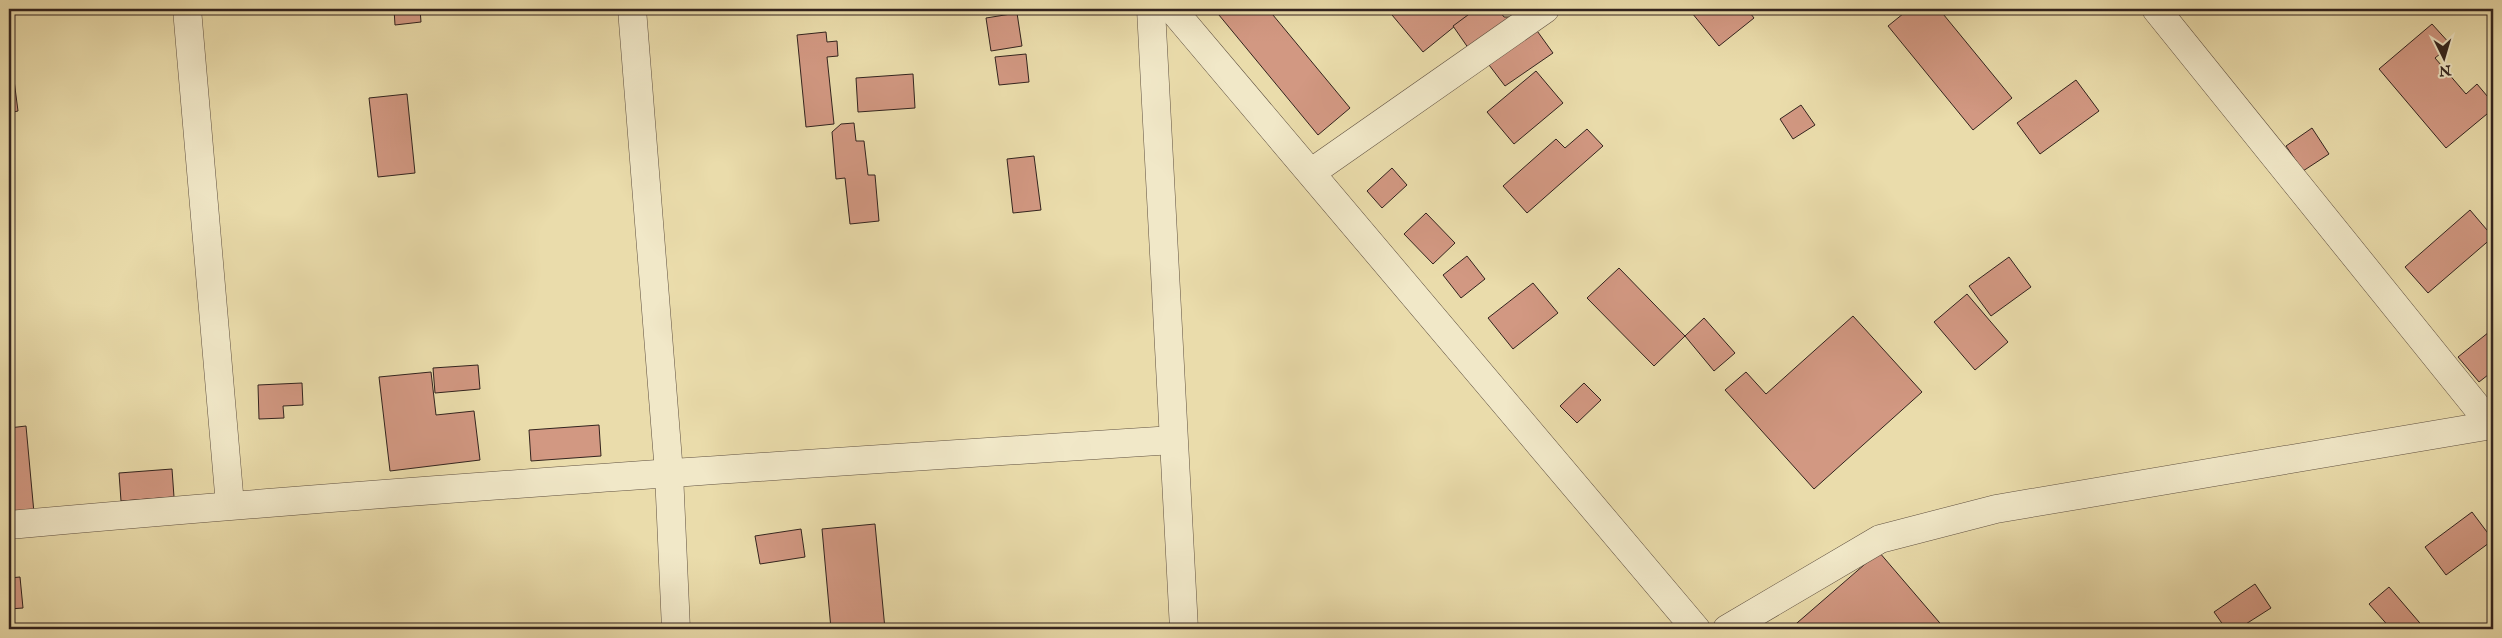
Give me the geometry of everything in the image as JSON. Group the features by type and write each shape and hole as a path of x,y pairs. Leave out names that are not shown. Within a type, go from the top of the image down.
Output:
{"street":[{"path":"187,9 230,505"},
{"path":"632,9 669,472 676,629"},
{"path":"1151,9 1184,629"},
{"path":"1172,9 1312,172 1696,629"},
{"path":"1312,172 1545,9"},
{"path":"1727,629 1880,539 1996,509 2493,426 2156,9"},
{"path":"9,525 230,505 669,472 1173,440"}],"building":[{"path":"394,9 420,9 421,22 395,25"},
{"path":"1214,9 1268,9 1350,108 1318,135"},
{"path":"1387,9 1476,9 1423,52"},
{"path":"1476,9 1498,9 1504,17 1519,17 1471,52 1453,26"},
{"path":"1695,9 1747,9 1754,18 1719,46 1692,13"},
{"path":"1909,9 1939,9 2012,98 1973,130 1888,26"},
{"path":"1017,13 1022,46 991,51 986,18"},
{"path":"2432,24 2451,45 2435,58 2466,94 2477,84 2493,103 2493,109 2446,148 2379,69"},
{"path":"1535,28 1553,53 1505,86 1486,61"},
{"path":"826,32 827,42 837,41 838,56 827,57 834,124 806,127 797,35"},
{"path":"1026,54 1029,82 999,85 995,57"},
{"path":"1536,71 1563,103 1514,144 1487,112"},
{"path":"913,74 915,108 858,112 856,78"},
{"path":"14,80 18,111 9,113 9,81"},
{"path":"2076,80 2099,111 2040,154 2017,123"},
{"path":"407,94 415,173 378,177 369,98"},
{"path":"1801,105 1815,125 1793,139 1780,119"},
{"path":"854,123 856,141 864,141 868,175 875,175 879,221 850,224 845,178 836,179 832,132 841,124"},
{"path":"2312,128 2329,154 2303,171 2286,146"},
{"path":"1587,129 1603,146 1527,213 1503,186 1556,139 1565,148"},
{"path":"1034,156 1041,210 1013,213 1007,159"},
{"path":"1392,168 1407,185 1382,208 1367,191"},
{"path":"2470,210 2493,237 2428,293 2405,267"},
{"path":"1426,213 1455,243 1433,264 1404,234"},
{"path":"1467,256 1485,279 1461,298 1443,275"},
{"path":"2009,257 2031,287 1991,316 1969,286"},
{"path":"1619,268 1685,336 1654,366 1587,298"},
{"path":"1533,283 1558,313 1513,349 1488,318"},
{"path":"1967,294 2008,342 1975,370 1934,322"},
{"path":"1853,316 1922,392 1814,489 1725,390 1746,372 1766,394"},
{"path":"1704,318 1735,353 1714,371 1685,336"},
{"path":"2489,332 2493,337 2493,371 2479,382 2458,357"},
{"path":"478,365 480,389 435,393 433,368"},
{"path":"431,372 436,415 474,411 480,460 390,471 379,377"},
{"path":"302,383 303,405 283,406 284,418 259,419 258,385"},
{"path":"1584,383 1601,400 1577,423 1560,406"},
{"path":"599,425 601,456 531,461 529,430"},
{"path":"26,426 34,513 9,515 9,428"},
{"path":"172,469 174,497 121,501 119,473"},
{"path":"2472,512 2493,540 2446,575 2425,547"},
{"path":"875,524 885,629 831,629 822,529"},
{"path":"801,529 805,557 760,564 755,536"},
{"path":"1879,552 1945,629 1790,629"},
{"path":"20,577 23,608 9,609 9,578"},
{"path":"2255,584 2271,608 2238,629 2226,629 2214,612"},
{"path":"2389,587 2425,629 2391,629 2369,604"}]}
